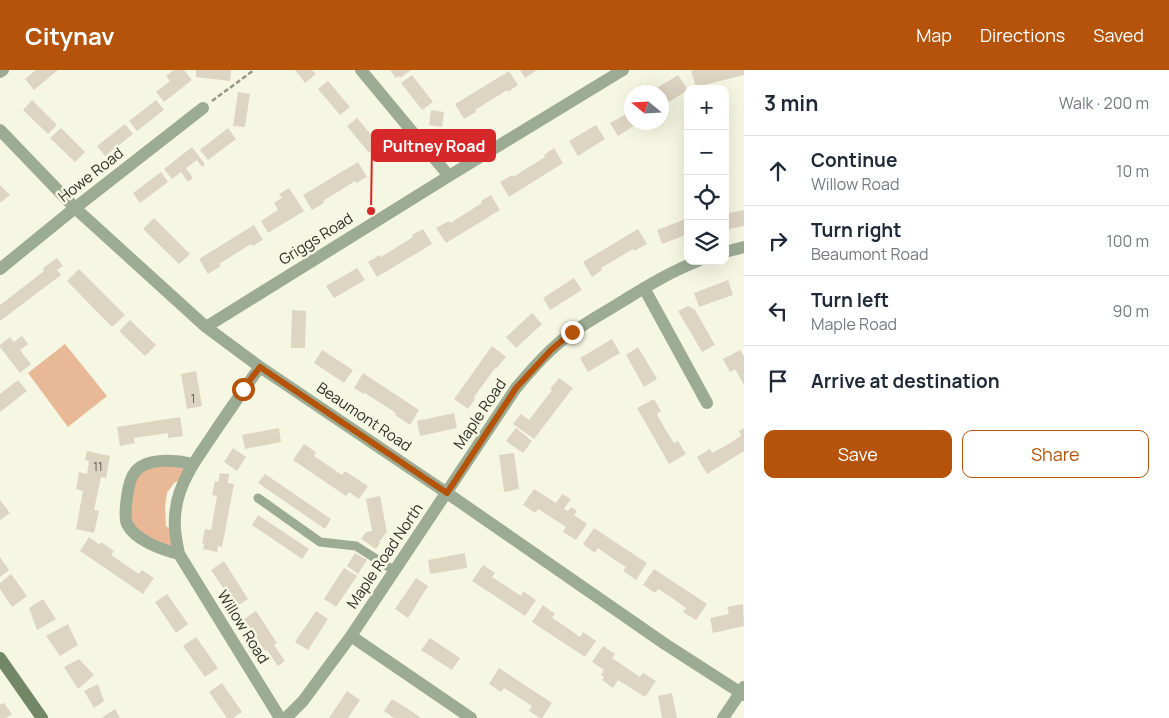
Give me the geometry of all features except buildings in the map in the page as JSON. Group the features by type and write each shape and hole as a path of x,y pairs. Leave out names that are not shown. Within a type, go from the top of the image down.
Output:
{"street":[{"path":"361,70 449,176"},
{"name":"Griggs Road","path":"206,327 623,70"},
{"name":"Howe Road","path":"0,269 203,108"},
{"name":"Beaumont Road","path":"0,130 75,208 206,327 260,367 447,493 665,644 743,691"},
{"path":"729,251 744,247"},
{"name":"Maple Road","path":"447,493 516,388 551,350 572,332 644,288 687,265"},
{"path":"644,288 706,403"},
{"name":"Willow Road","path":"260,367 193,464 182,487 176,508 174,532 179,554 280,718"},
{"path":"179,554 165,551 150,544 132,532 126,522 125,507 128,489 134,472 142,466 156,462 177,460 193,464"},
{"name":"Maple Road North","path":"286,718 303,701 351,636 447,493"},
{"path":"351,636 471,718"},
{"path":"0,658 42,718"},
{"path":"723,718 743,691"}],"lane":[{"path":"258,498 320,542 356,546 395,571"}],"path":[{"path":"203,108 254,70"}],"shaded area":[{"path":"65,344 107,396 68,427 28,373"},
{"path":"193,464 187,476 174,483 167,493 165,506 166,526 174,531 179,554 132,532 125,507 142,465"}],"place":[{"name":"Pultney Road","path":"371,211"}],"route":[{"path":"243,389 260,367 447,493 516,388 551,350 572,332"}]}
